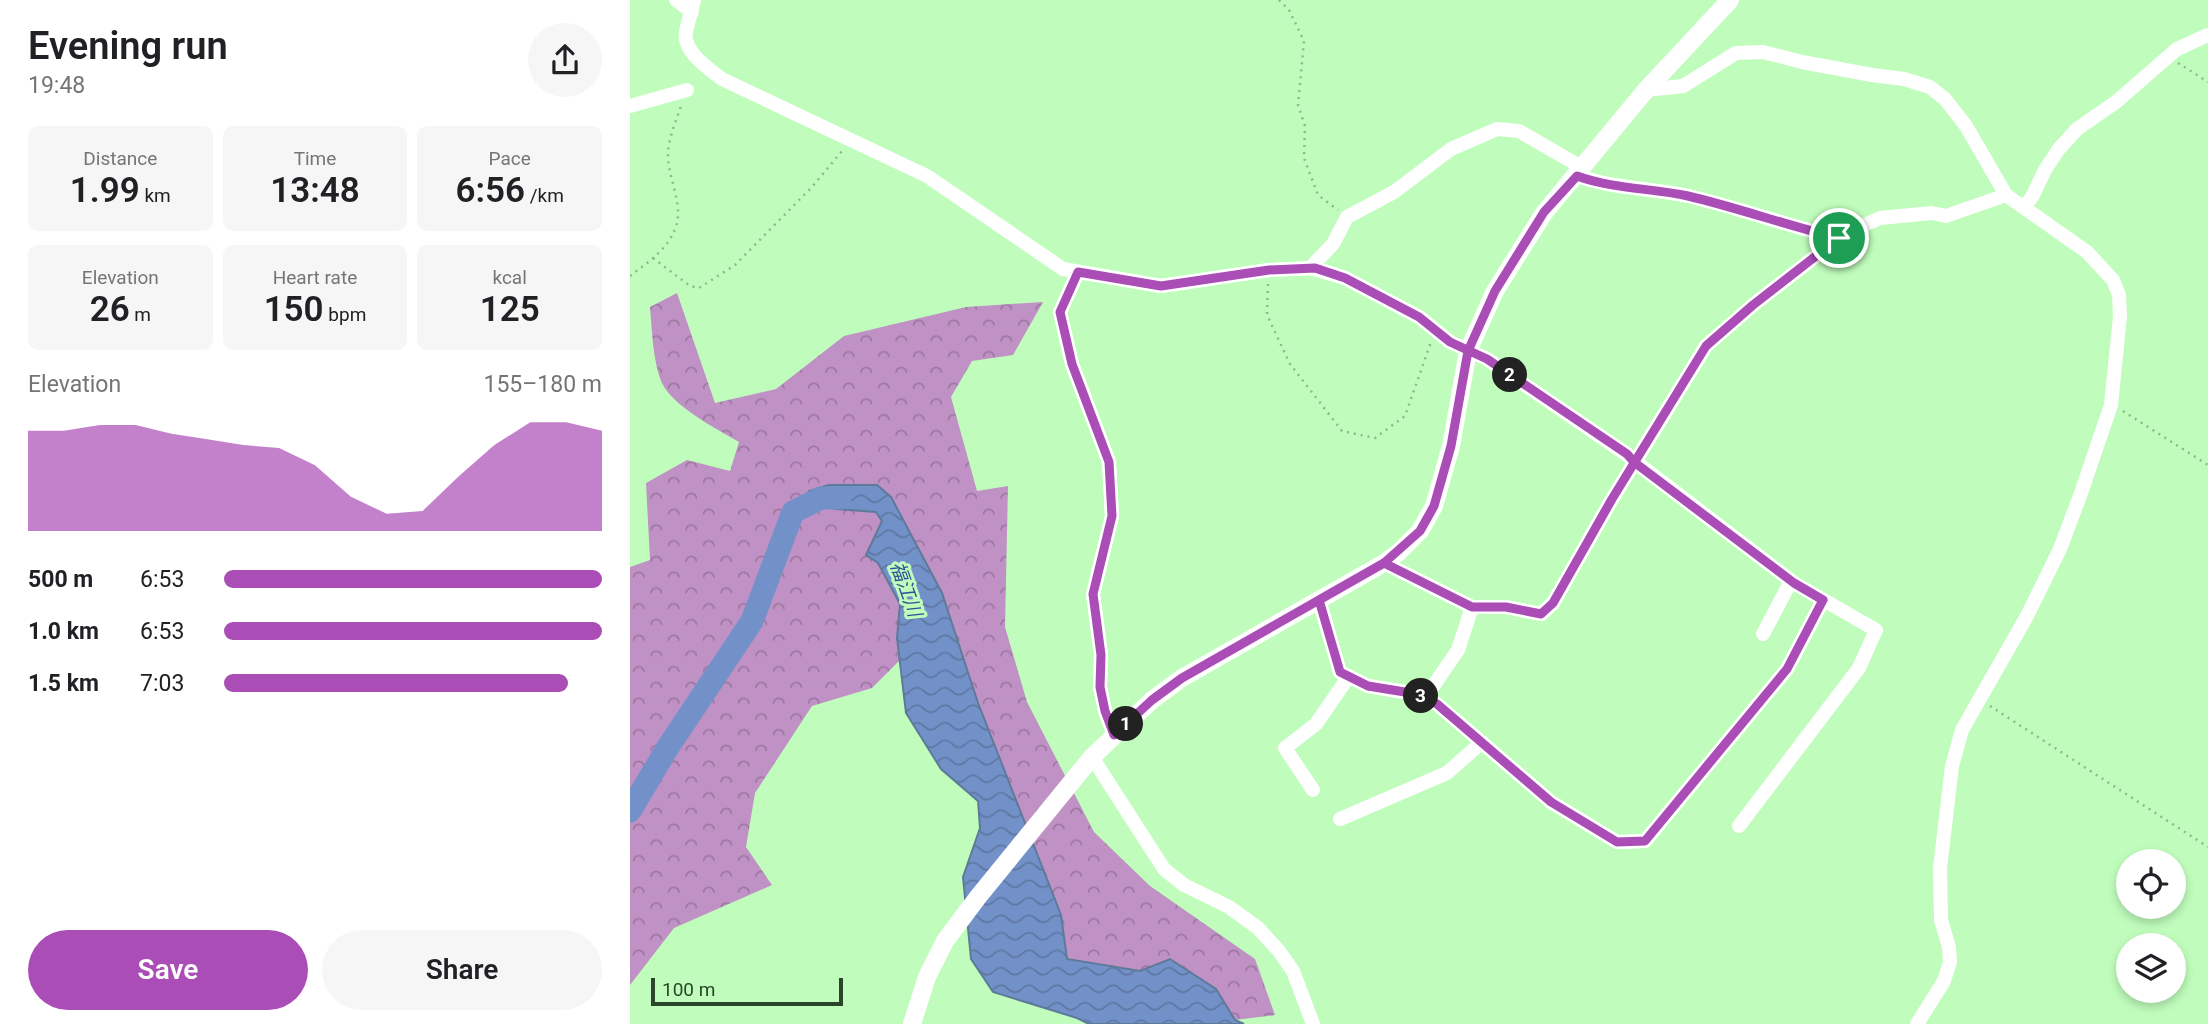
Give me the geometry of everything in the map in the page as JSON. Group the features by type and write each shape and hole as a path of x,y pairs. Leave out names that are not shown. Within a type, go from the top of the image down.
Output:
{"street":[{"path":"676,0 693,6 685,36 688,45 700,61 722,79 927,176 1063,269 1161,286 1269,270 1310,268 1345,278 1419,317 1450,342 1487,359 1634,462 1791,581 1876,630 1860,668 1739,826"},
{"path":"912,1024 945,940 1070,783 1114,735 1152,700 1182,678 1384,563 1420,531 1434,506 1451,446 1468,351 1495,291 1544,212 1646,90 1730,0"},
{"path":"2024,207 2045,170 2077,129 2143,80 2177,49 2208,35"},
{"path":"1646,90 1682,86 1736,53 1763,52 1802,62 1904,79 1930,87 1945,99 1966,126 2006,195 2087,252 2113,280 2119,295 2120,316 2111,405 2060,549 2027,616 1962,730 1952,766 1940,868 1941,920 1949,947 1950,962 1944,981 1917,1024"},
{"path":"630,106 687,90"},
{"path":"1310,268 1333,244 1347,217 1394,192 1451,149 1497,130 1519,131 1580,172 1628,188 1685,195 1839,238"},
{"path":"1384,563 1472,607 1506,607 1541,614 1553,603 1634,462 1706,346 1753,305 1839,238 1880,218 1932,213 1946,216 2006,195"},
{"path":"1078,272 1060,312 1072,364 1109,462 1112,516 1093,594 1101,655 1100,687 1114,735"},
{"path":"1763,634 1791,581"},
{"path":"1319,600 1340,672 1368,686 1417,694 1437,704 1551,802 1617,842 1645,841 1787,669 1823,600"},
{"path":"1425,698 1458,650 1472,607"},
{"path":"1314,790 1285,748 1316,724 1349,676"},
{"path":"1340,819 1447,773 1482,742"},
{"path":"1092,757 1164,869 1184,885 1229,907 1258,928 1279,951 1293,971 1313,1024"}],"path":[{"path":"1279,0 1289,10 1304,40 1298,105 1305,126 1304,158 1318,195 1347,217"},
{"path":"2168,56 2208,82"},
{"path":"630,276 660,253 676,229 678,214 668,154 672,133 687,90"},
{"path":"653,258 690,286 699,288 734,265 812,187 851,140"},
{"path":"1269,270 1267,315 1290,364 1342,431 1375,438 1405,416 1436,330"},
{"path":"2111,405 2208,465"},
{"path":"1979,699 2208,847"}],"green space":[{"path":"677,293 715,403 776,389 844,336 966,307 1043,302 1013,355 972,361 951,397 977,491 1008,486 1005,627 1027,702 1094,832 1150,886 1255,959 1275,1015 1235,1020 1216,989 1170,960 1140,971 1067,959 1061,915 978,703 942,593 877,485 836,509 876,512 882,521 867,555 878,563 900,604 897,638 900,660 872,688 812,706 755,793 746,847 772,885 674,928 630,985 630,567 650,560 646,483 687,460 730,471 739,442 685,408 667,392 662,383 655,356 650,307"}],"water":[{"path":"829,485 877,485 891,497 942,593 978,703 1061,915 1067,959 1140,971 1170,959 1216,989 1235,1020 1244,1024 1089,1024 993,992 971,959 963,877 980,828 978,801 941,769 906,713 897,638 900,604 878,563 866,555 882,521 876,512 836,509 804,500 809,491"}],"waterway":[{"name":"福江川","path":"630,811 668,747 752,621 793,512 821,498 840,498"}],"route":[{"path":"1839,238 1685,195 1641,190 1577,176 1544,212 1495,291 1468,351 1451,446 1434,506 1420,531 1384,563 1319,600 1335,659 1340,672 1368,686 1417,694 1437,704 1551,802 1617,842 1645,841 1787,669 1823,600 1794,583 1634,462 1627,454 1487,359 1468,351 1450,342 1419,317 1345,278 1310,268 1269,270 1161,286 1078,272 1060,312 1072,364 1109,462 1112,516 1093,594 1101,655 1100,687 1114,735 1152,700 1182,678 1384,563 1472,607 1506,607 1541,614 1553,603 1634,462 1706,346 1753,305 1839,238"}]}
